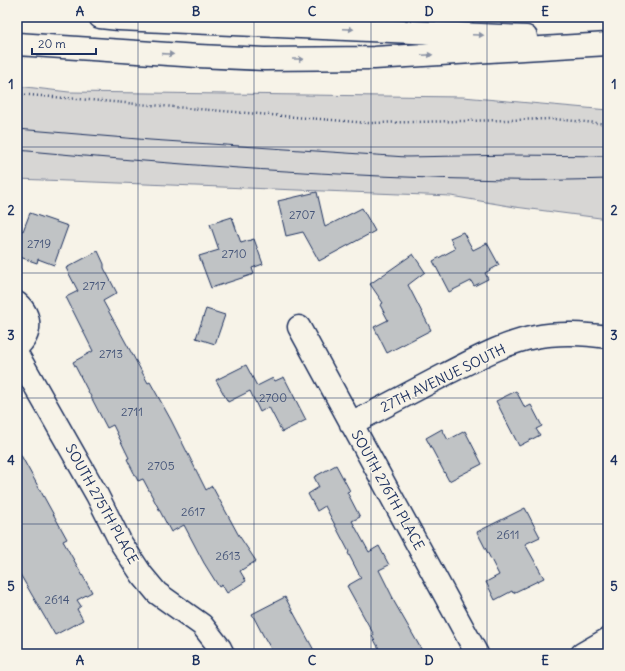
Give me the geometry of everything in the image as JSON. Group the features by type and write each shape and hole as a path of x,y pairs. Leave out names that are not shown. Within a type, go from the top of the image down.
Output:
{"main road":[{"path":"100,17 119,20 608,40"},
{"path":"17,44 264,59 374,58 608,44"},
{"path":"17,303 25,311 28,322 27,332 23,342 17,347"},
{"name":"SOUTH 276TH PLACE","path":"299,326 477,654"},
{"name":"27TH AVENUE SOUTH","path":"351,424 481,356 508,345 535,337 557,334 581,334 608,337"},
{"name":"SOUTH 275TH PLACE","path":"17,354 97,495 121,543 142,575 157,593 202,626 224,654"},
{"path":"582,654 608,639"}],"path":[{"path":"17,94 368,124 553,119 608,124"}],"shaded area":[{"path":"17,86 69,92 463,97 608,110 608,219 515,207 451,196 17,179"},
{"path":"17,639 25,654 17,654"}],"building":[{"path":"317,192 325,227 362,208 375,231 319,261 303,232 286,236 278,201"},
{"path":"30,213 68,226 54,265 38,259 37,263 17,256 17,228 23,231"},
{"path":"232,217 241,243 254,239 263,264 252,268 254,274 211,288 199,256 219,250 210,224"},
{"path":"463,232 473,250 487,243 499,265 485,273 488,279 474,286 471,281 449,292 433,261 455,249 450,238"},
{"path":"98,251 104,264 104,268 117,293 103,301 148,383 150,382 171,420 206,490 212,486 238,534 256,561 240,571 246,581 227,593 222,585 219,587 204,563 184,525 171,532 143,479 138,481 113,425 107,428 73,362 93,351 66,297 78,291 66,268"},
{"path":"413,254 425,272 408,285 431,330 387,353 374,327 388,320 380,305 383,303 370,284"},
{"path":"206,309 225,315 215,344 196,338"},
{"path":"246,365 257,386 273,378 275,381 284,377 306,420 282,432 269,407 260,412 250,391 228,402 216,380"},
{"path":"516,391 525,408 531,405 542,426 536,429 540,435 519,446 496,401"},
{"path":"442,429 448,440 465,431 482,464 449,481 426,438"},
{"path":"17,448 67,539 63,541 92,592 77,600 81,606 77,609 83,620 55,635 17,569"},
{"path":"336,465 350,491 347,492 360,517 352,521 369,552 379,546 389,565 379,570 392,598 424,654 382,654 372,636 374,635 347,586 361,578 325,506 317,511 308,494 319,487 314,477"},
{"path":"525,508 540,537 525,544 544,578 513,593 512,591 495,600 486,582 499,575 477,532"},
{"path":"285,597 316,654 274,654 263,635 252,614"}],"tram line":[{"path":"17,129 150,140 406,157 515,155 608,156"},
{"path":"17,150 139,161 383,176 518,180 608,179"}]}
